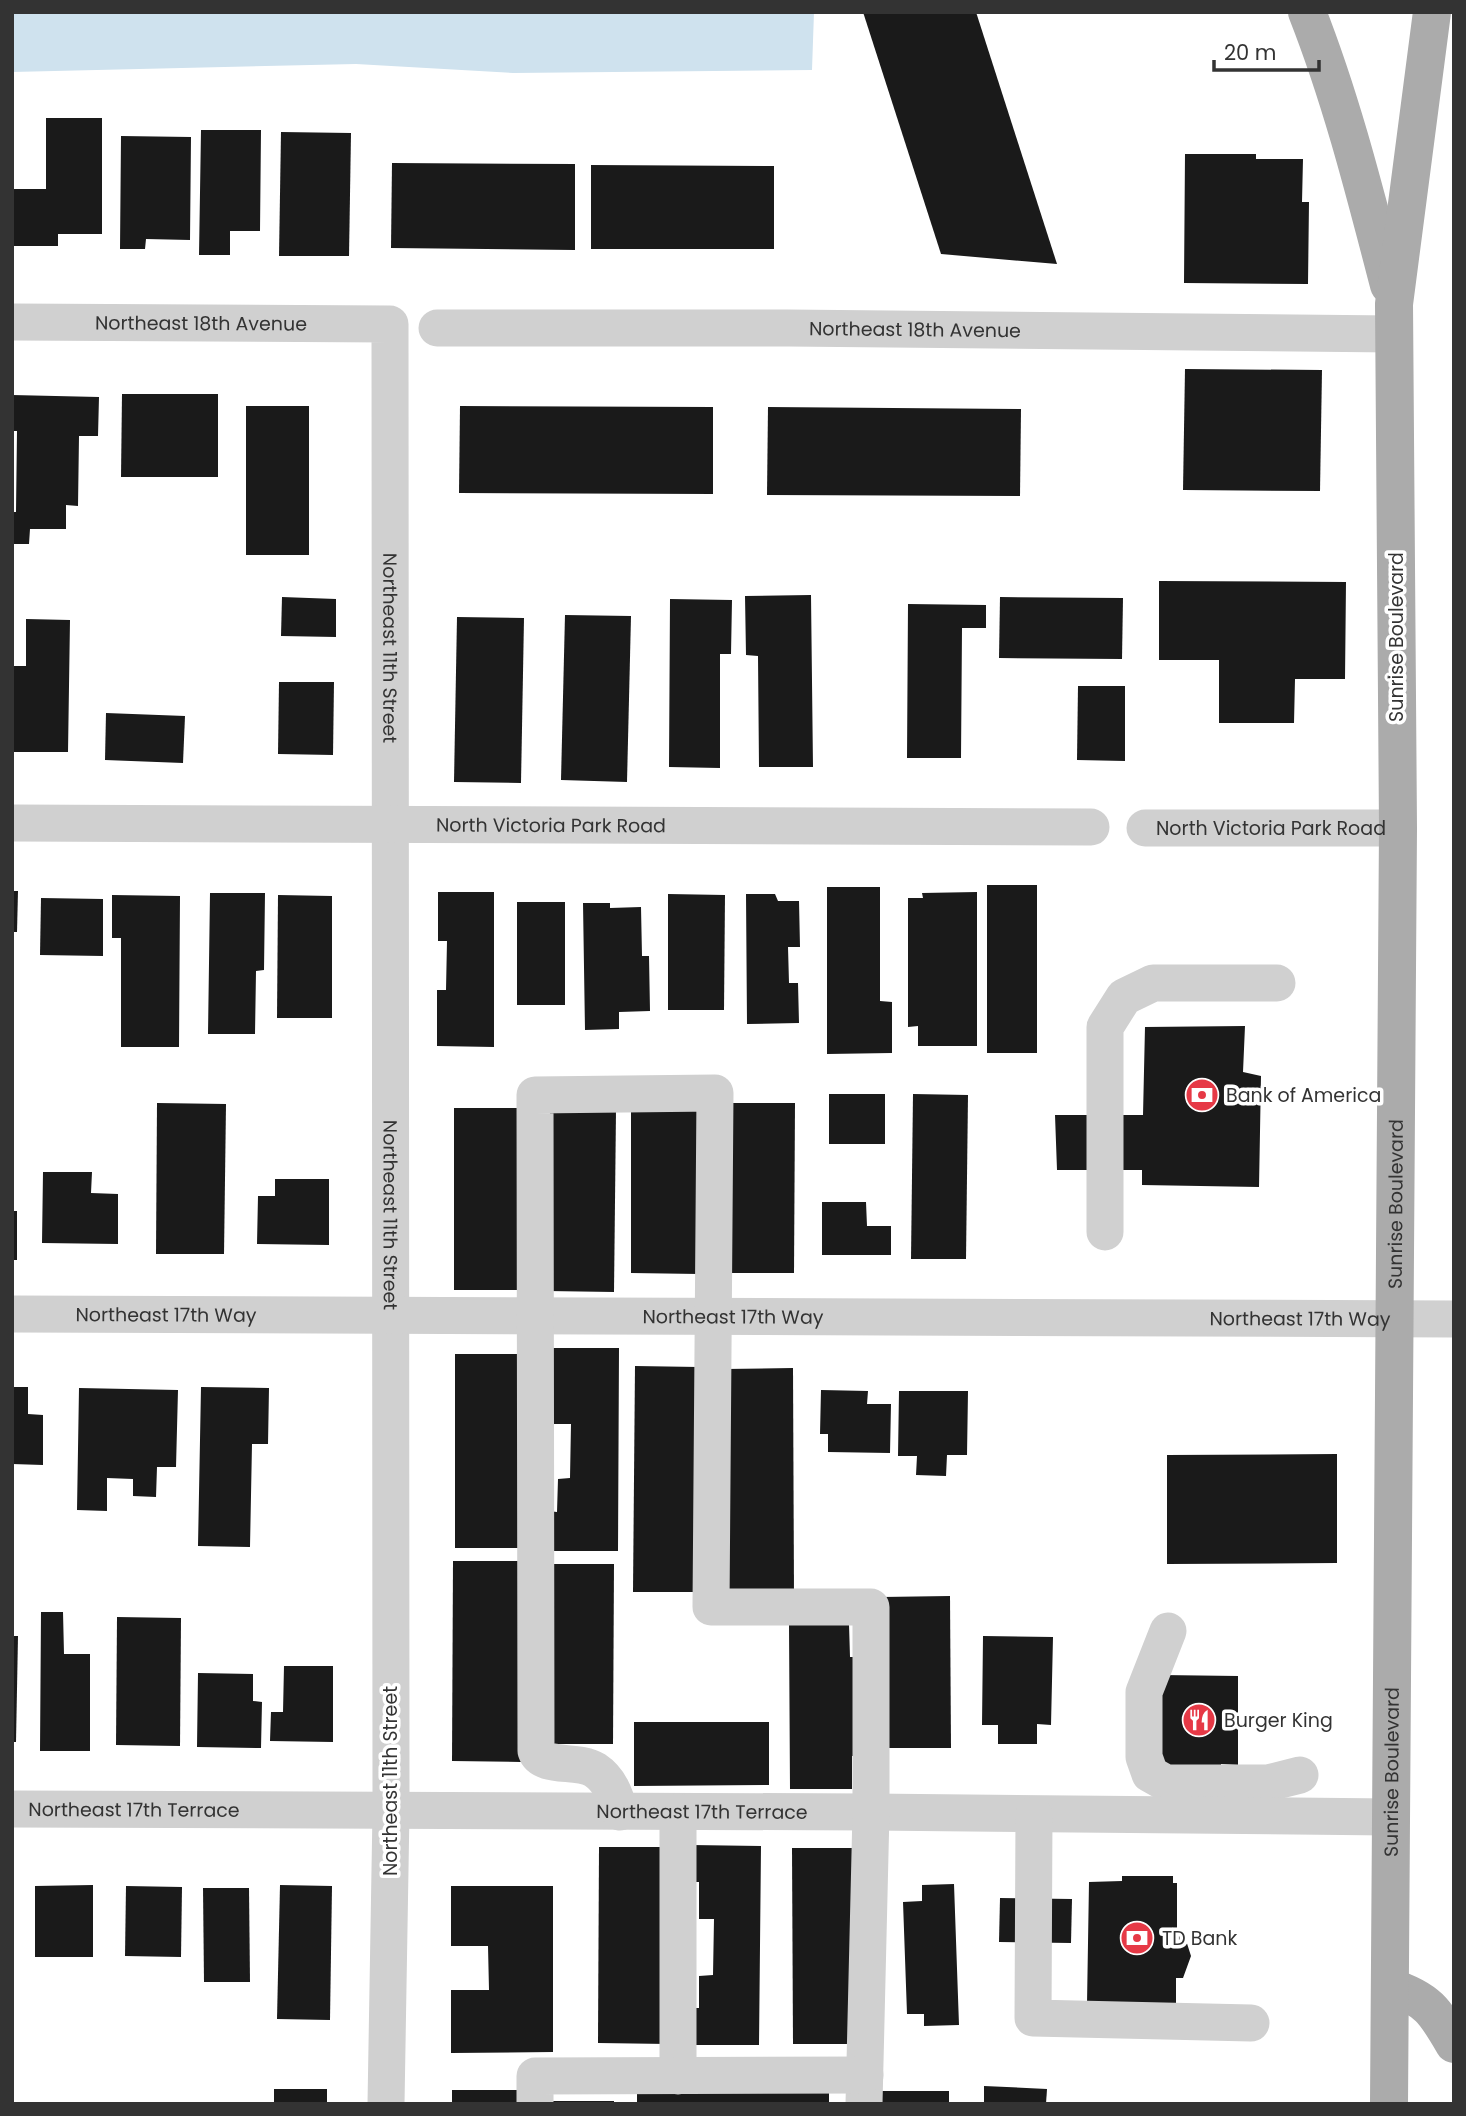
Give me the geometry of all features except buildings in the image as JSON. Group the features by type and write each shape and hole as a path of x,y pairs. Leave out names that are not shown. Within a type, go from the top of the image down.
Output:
{"main road":[{"path":"1307,12 1351,136 1394,319"},
{"path":"1394,319 1432,12"},
{"name":"Sunrise Boulevard","path":"1389,2104 1398,828 1394,319"},
{"path":"1390,1987 1414,1995 1437,2014 1454,2044"}],"street":[{"name":"Northeast 18th Avenue","path":"437,328 788,328 1394,319"},
{"name":"Northeast 18th Avenue","path":"12,322 390,324"},
{"name":"Northeast 11th Street","path":"386,2104 391,1811 390,324"},
{"name":"North Victoria Park Road","path":"12,823 1091,827"},
{"name":"North Victoria Park Road","path":"1145,828 1398,828"},
{"path":"1105,1232 1105,1027 1124,997 1153,983 1277,983"},
{"path":"535,2104 535,2077 678,2076 865,2090 871,1812 871,1607 710,1607 715,1093 534,1094 536,1751 543,1761 578,1764 597,1771 614,1791 620,1812"},
{"name":"Northeast 17th Way","path":"12,1314 1454,1319"},
{"path":"1168,1631 1144,1692 1144,1757 1150,1774 1166,1783 1268,1783 1300,1775"},
{"name":"Northeast 17th Terrace","path":"12,1810 871,1812 1390,1817"},
{"path":"678,1812 678,2076"},
{"path":"1034,1815 1033,2018 1251,2023"}],"water":[{"path":"12,12 814,12 812,70 513,73 356,64 12,72"}],"place":[{"name":"Bank of America","path":"1202,1095"},
{"name":"Burger King","path":"1199,1720"},
{"name":"TD Bank","path":"1137,1938"}]}
